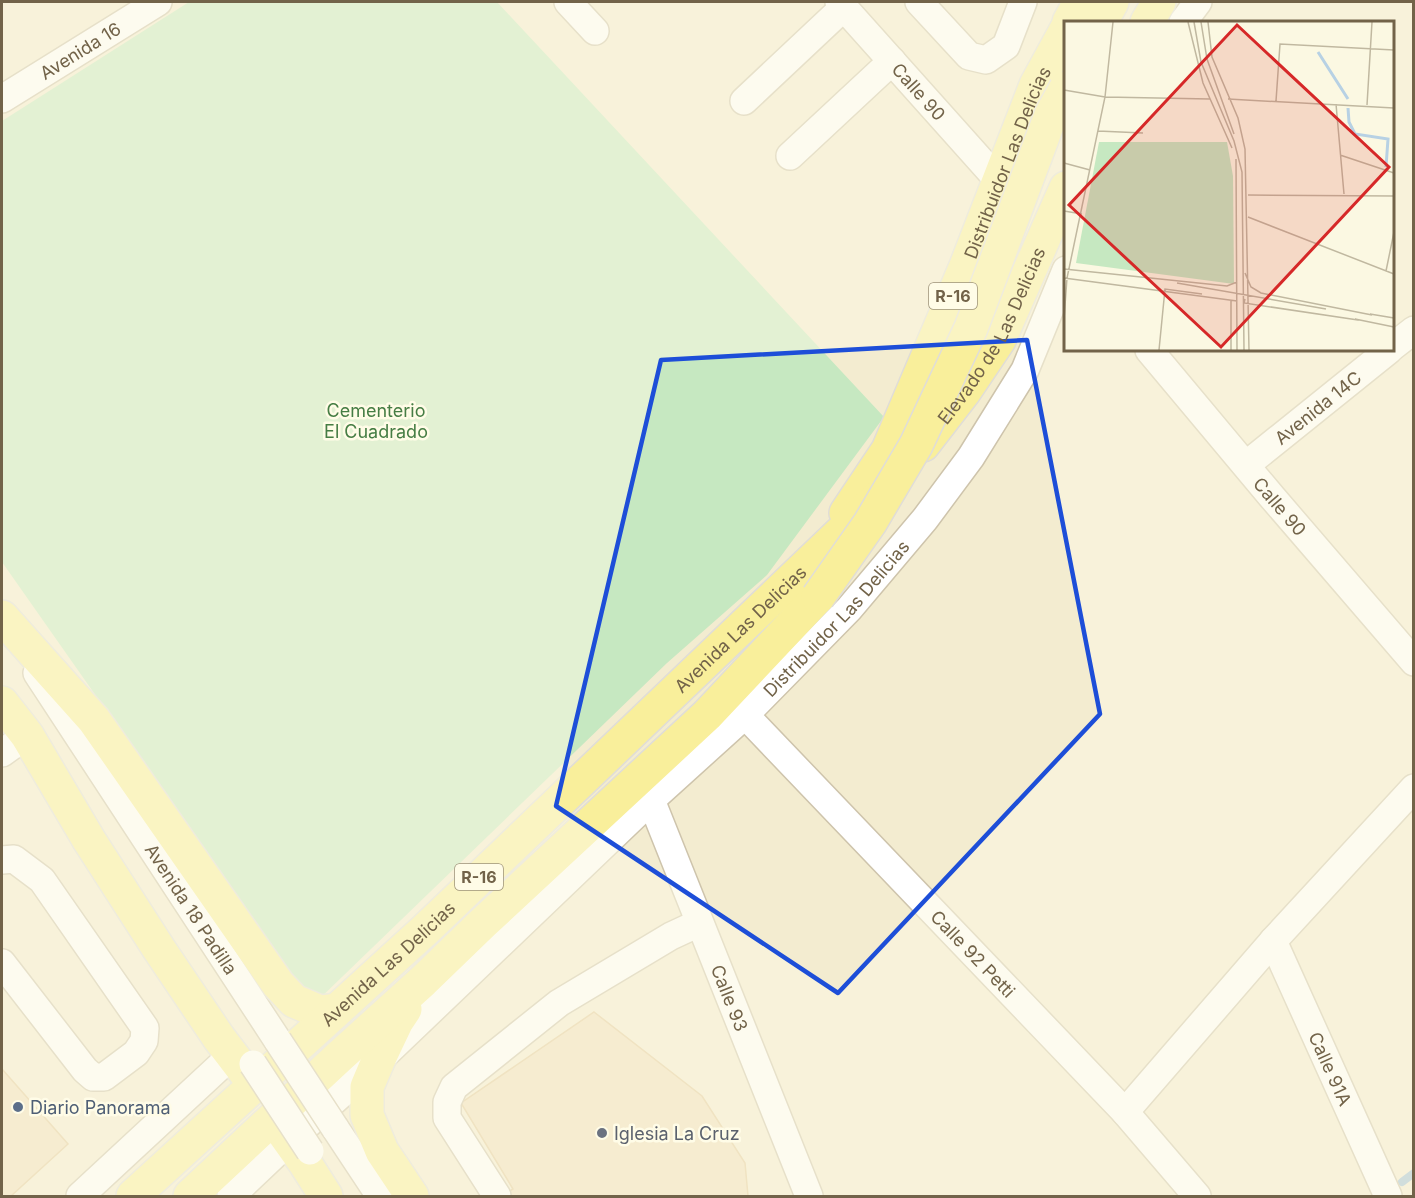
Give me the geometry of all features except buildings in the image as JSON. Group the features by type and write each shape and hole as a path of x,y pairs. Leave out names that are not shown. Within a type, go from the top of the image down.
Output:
{"main road":[{"path":"1070,21 1080,2"},
{"path":"1102,21 1112,2"},
{"path":"1148,21 1159,2"},
{"name":"Distribuidor Las Delicias","path":"821,552 888,450 953,297 1036,85 1064,32"},
{"name":"Elevado de Las Delicias","path":"818,597 870,523 916,445 971,328 1051,115 1064,90"},
{"name":"Elevado de Las Delicias","path":"821,552 871,505 925,443 964,392 999,340 1064,190"},
{"name":"Avenida Las Delicias","path":"133,1197 426,929 821,552"},
{"name":"Avenida Las Delicias","path":"190,1197 281,1130 423,981 707,715 818,597"},
{"path":"3,619 94,720 278,984 294,1001 320,1012 336,1010"},
{"path":"2,703 14,744 89,840 219,1038 255,1085"},
{"path":"412,1197 382,1151 367,1115 367,1087 398,1021 423,981"},
{"path":"326,1197 281,1130 326,1088 378,1061"}],"street":[{"name":"Avenida 16","path":"5,89 158,2"},
{"path":"568,2 595,31"},
{"path":"919,2 969,56 986,60 1006,46 1023,2"},
{"path":"1184,21 1198,2"},
{"path":"744,100 841,4"},
{"name":"Calle 90","path":"841,4 999,182"},
{"path":"790,156 892,61"},
{"name":"Distribuidor Las Delicias","path":"745,716 849,609 925,519 971,458 1025,370 1064,273"},
{"name":"Avenida 14C","path":"1394,346 1413,330"},
{"name":"Calle 90","path":"1150,351 1413,662"},
{"name":"Avenida 14C","path":"1246,465 1387,351"},
{"name":"Avenida 18 Padilla","path":"3,619 380,1197"},
{"path":"378,1061 651,800 745,716"},
{"name":"Calle 92 Petti","path":"745,716 1125,1112 1197,1197"},
{"name":"Avenida 18 Padilla","path":"14,744 92,816 340,1197"},
{"path":"1125,1112 1273,941 1413,788"},
{"name":"Calle 93","path":"651,800 809,1197"},
{"path":"2,860 14,859 42,880 145,1028 144,1041 136,1053 104,1077 93,1077 85,1070 2,963"},
{"path":"497,1197 447,1118 447,1102 454,1087 559,1003 671,936 699,923"},
{"name":"Calle 91A","path":"1273,941 1388,1197"},
{"path":"80,1197 232,1055"},
{"name":"Avenida Las Delicias","path":"231,1197 281,1130"}],"highlighted area":[{"path":"1027,340 1100,714 838,993 556,806 661,360"}],"shaded area":[{"path":"2,2 1413,2 1413,1196 2,1196"}],"green space":[{"name":"Cementerio El Cuadrado","path":"189,2 497,2 884,417 767,575 667,663 313,1005 2,562 2,121"}],"waterway":[{"path":"1402,1182 1414,1173"}],"place":[{"name":"Diario Panorama","path":"18,1107"},
{"name":"Iglesia La Cruz","path":"602,1133"}]}
